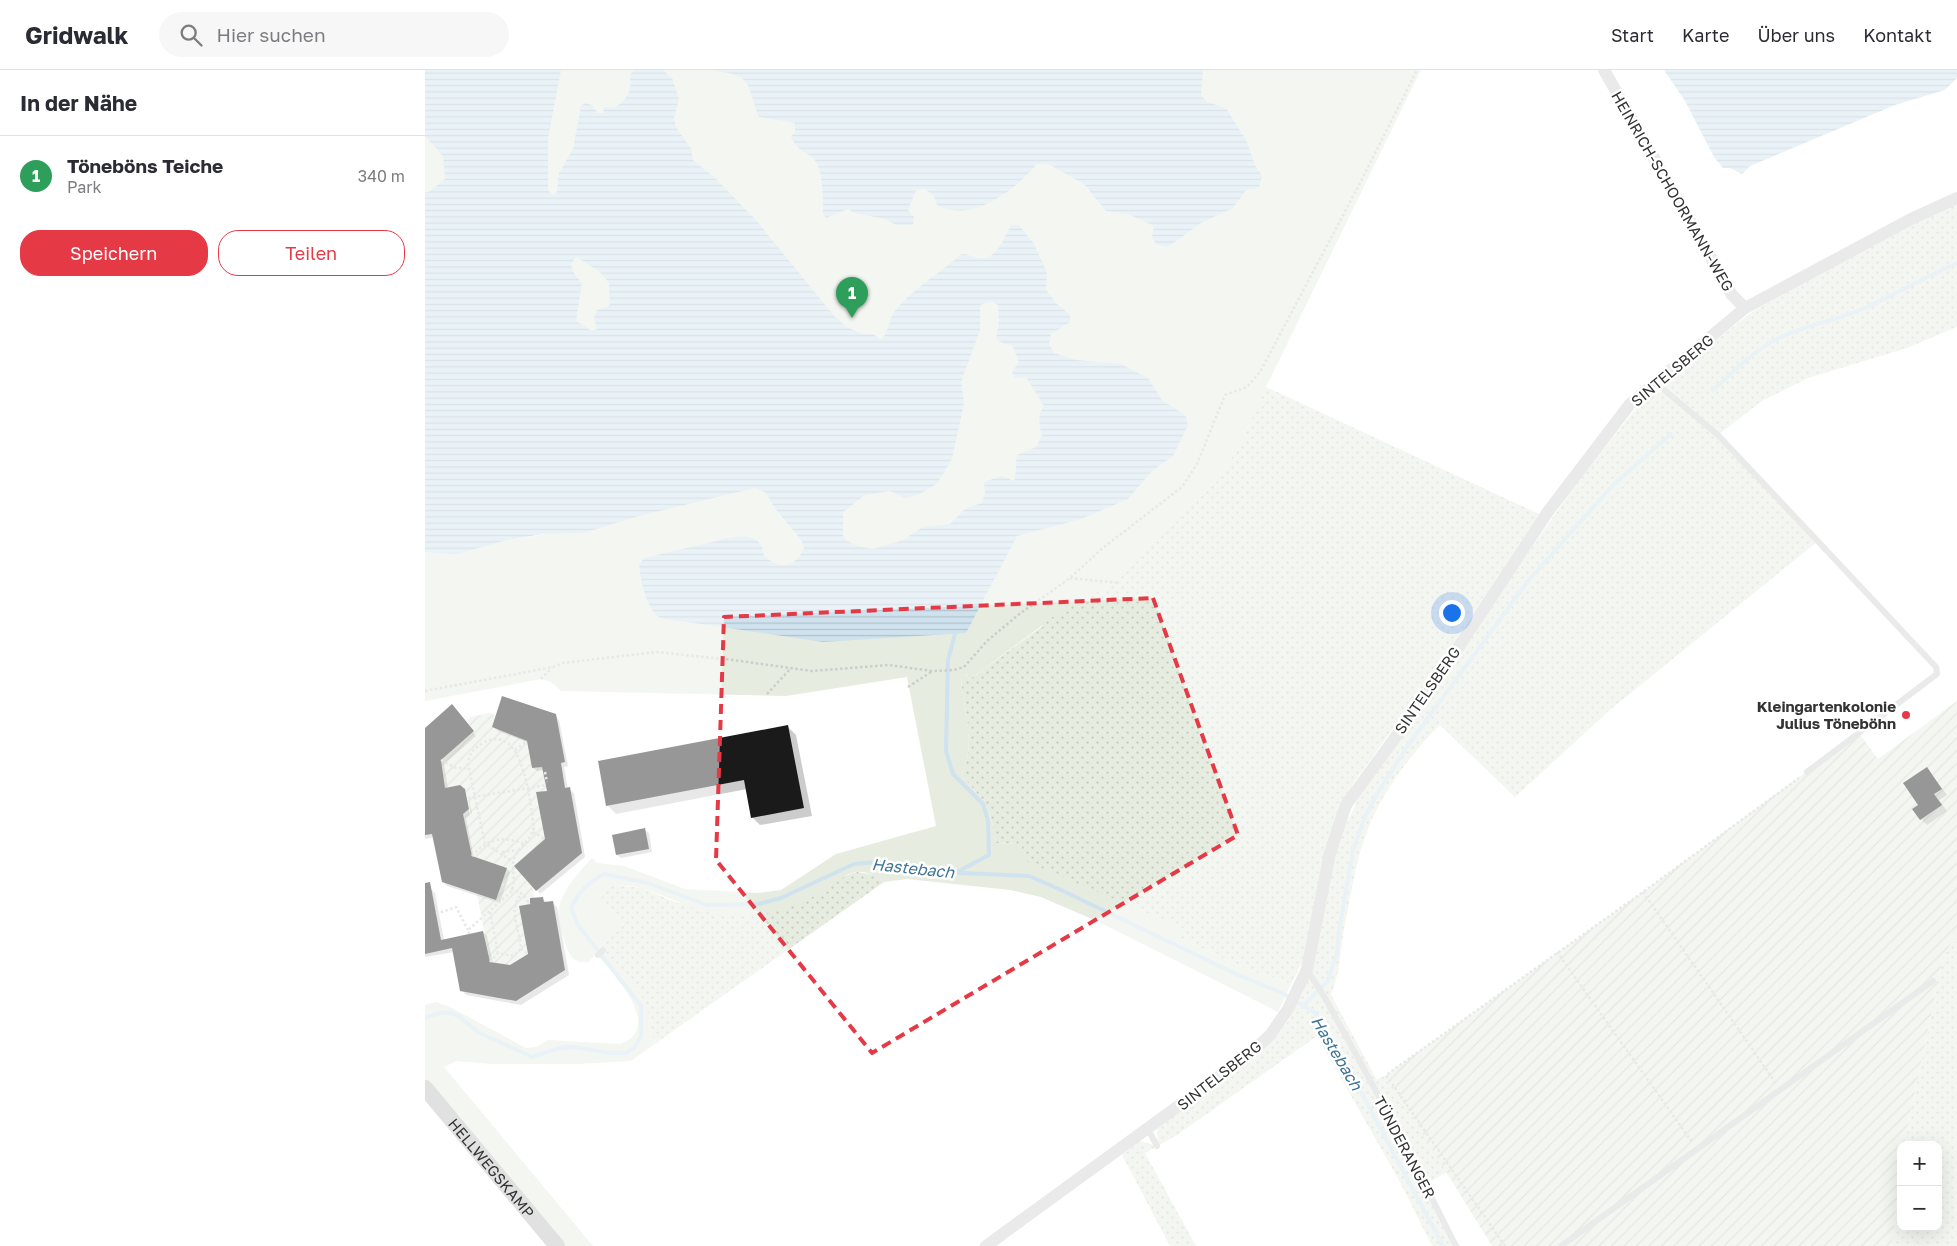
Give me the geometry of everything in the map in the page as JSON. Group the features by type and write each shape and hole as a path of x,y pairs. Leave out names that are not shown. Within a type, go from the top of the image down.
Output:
{"main road":[{"name":"HELLWEGSKAMP","path":"425,1088 557,1246"}],"street":[{"name":"HEINRICH-SCHOORMANN-WEG","path":"1604,70 1732,295 1745,308"},
{"name":"SINTELSBERG","path":"986,1246 1251,1053 1271,1034 1288,1009 1307,969 1330,853 1347,805 1432,687 1547,513 1630,404 1745,308 1911,219 1957,198"}],"lane":[{"path":"1655,382 1718,436 1936,667 1937,674 1807,772"},
{"name":"TÜNDERANGER","path":"1307,969 1324,996 1399,1133 1456,1246"},
{"path":"1561,1246 1933,981"},
{"path":"1148,1129 1157,1146"}],"path":[{"path":"425,690 553,667 563,663 656,652 812,671 889,665 932,671 954,670 963,667 987,641 1070,578 1104,547 1182,487 1197,464 1225,395 1247,387 1260,372 1359,185 1417,70"},
{"path":"1070,578 1120,583"},
{"path":"541,679 553,667"},
{"path":"767,694 791,668"},
{"path":"907,687 932,671"},
{"path":"498,852 514,852 524,844 533,832 527,788 520,760 515,750 505,742 491,740 473,750 469,755 469,768 485,843 498,852 505,854 513,862"},
{"path":"515,750 527,741"},
{"path":"441,760 456,768 469,768"},
{"path":"468,798 546,784 545,772"},
{"path":"1505,1246 1386,1075 1643,892 1807,772"},
{"path":"533,832 545,839"},
{"path":"471,856 485,843 503,839 524,844"},
{"path":"436,914 456,908 469,932 513,888 513,862 519,849"},
{"path":"502,884 522,894 530,904"},
{"path":"1643,892 1781,1090"},
{"path":"522,894 518,898 514,910 521,949 528,954"},
{"path":"490,911 498,953"},
{"path":"498,953 513,956 521,949"},
{"path":"1557,952 1697,1150"},
{"path":"490,962 498,953"}],"highlighted area":[{"path":"1153,598 1238,835 872,1053 716,860 724,617"}],"shaded area":[{"path":"425,70 1421,70 1236,452 1209,488 1106,587 1042,623 1043,625 969,680 967,674 961,680 969,741 966,764 961,774 989,812 995,843 1021,844 1025,861 1184,929 1180,938 1246,969 1291,984 1278,1012 1099,922 1041,897 1010,890 907,879 884,882 871,874 856,872 845,876 815,896 797,904 762,914 740,915 719,914 693,908 631,886 606,888 601,896 604,903 624,923 600,947 646,1002 649,1018 648,1030 656,1043 631,1061 578,1064 492,1064 456,1061 444,1067 593,1246 557,1246 425,1088 425,1005 436,1002 450,1007 526,1048 536,1047 548,1040 620,1044 633,1036 638,1025 637,1013 623,986 596,953 589,962 581,962 574,959 562,934 559,918 561,900 582,869 592,858 597,863 624,866 685,889 757,893 781,890 836,854 936,826 907,677 786,696 561,691 551,682 541,679 425,701","holes":["538,525 552,533 504,541 465,551"]},
{"path":"1957,198 1957,327 1907,348 1808,378 1762,401 1718,435 1817,542 1611,709 1515,797 1440,725 1400,771 1376,811 1365,836 1358,861 1345,924 1339,968 1331,995 1377,1080 1386,1075 1447,1172 1425,1185 1456,1246 1432,1246 1400,1182 1317,1036 1177,1135 1145,1153 1196,1246 1170,1246 1122,1155 1140,1141 1157,1146 1158,1127 1256,1054 1277,1036 1288,1021 1303,992 1340,837 1363,789 1576,484 1642,401 1664,390 1668,377 1752,312 1911,219"},
{"path":"1266,387 1539,514 1433,674 1355,781 1342,803 1304,959 1291,984 1246,969 1180,938 1183,929 1024,861 1021,844 995,843 989,812 961,774 966,764 969,741 961,680 967,674 969,680 1043,626 1041,623 1106,587 1209,488 1236,452"},
{"path":"1957,701 1957,931 1943,958 1905,1141 1897,1141 1897,1201 1892,1246 1492,1246 1386,1075 1643,892 1859,733 1878,759"},
{"path":"489,713 495,715 493,727 527,741 532,768 542,767 547,791 536,793 545,839 522,875 533,888 534,898 530,904 520,906 528,954 510,965 490,962 477,894 496,900 507,868 472,856 463,814 469,809 467,796 465,790 460,785 445,788 441,760 474,731 467,721 470,717"},
{"path":"857,872 875,875 884,882 656,1043 648,1030 649,1018 600,947 624,923 604,903 601,896 606,888 615,885 642,888 678,903 765,913 814,895 830,887 842,877"},
{"path":"1957,931 1957,1246 1892,1246 1897,1201 1897,1231 1942,1231 1942,1141 1905,1141 1943,958"}],"water":[{"path":"425,70 561,70 548,138 548,190 553,196 557,192 559,173 573,149 581,106 585,103 592,105 598,113 603,113 604,107 614,108 626,98 630,90 630,75 634,70 663,70 672,78 679,99 674,117 676,127 691,149 693,160 716,179 755,219 835,317 847,327 862,334 873,334 881,340 886,334 894,312 917,289 962,254 978,258 990,256 999,248 1011,225 1019,225 1034,244 1047,273 1046,290 1056,303 1070,315 1070,322 1051,334 1049,344 1054,353 1076,360 1121,364 1148,378 1162,400 1186,416 1188,425 1173,456 1152,471 1128,499 1081,519 1017,536 966,633 823,642 660,618 651,608 643,587 639,565 644,558 739,536 750,537 758,541 764,556 776,564 787,565 796,560 800,555 804,548 802,541 774,507 766,493 755,488 639,516 583,533 542,534 504,541 457,554 425,552 425,192 429,192 445,179 443,156 425,136","holes":["576,257 600,272 609,283 610,304 597,310 594,317 597,329 592,331 576,321 582,283 573,272 571,264","992,301 998,305 999,322 996,339 1004,344 1012,345 1019,362 1012,372 1015,378 1026,377 1044,406 1039,416 1042,436 1036,447 1017,455 1014,481 1002,476 984,482 985,492 982,503 966,508 950,524 923,527 903,540 873,549 857,546 846,540 843,535 843,512 865,495 890,491 904,498 918,495 937,484 952,459 964,403 961,382 980,330 980,305"]},
{"path":"710,70 1203,70 1201,95 1207,102 1226,108 1246,140 1255,165 1262,176 1259,188 1246,190 1233,208 1201,223 1168,247 1156,244 1152,236 1154,226 1128,214 1106,211 1084,184 1048,164 1037,164 1017,184 992,201 964,210 950,210 937,205 933,195 925,189 916,190 908,210 914,217 913,225 896,225 885,219 855,213 848,209 826,218 823,214 822,184 819,168 812,157 799,148 792,140 791,136 795,133 795,123 759,117 746,82 734,75"},
{"path":"1664,70 1957,70 1957,78 1945,90 1895,105 1750,166 1742,174 1730,168 1723,168 1714,157 1685,101"}],"building":[{"path":"502,696 556,714 565,762 561,763 565,788 570,787 582,853 536,891 514,866 545,839 536,792 547,791 542,767 532,768 527,741 492,727"},
{"path":"452,704 474,731 441,760 445,788 460,785 465,789 469,809 463,814 472,856 507,868 496,900 442,882 432,834 425,835 425,728"},
{"path":"788,725 804,808 751,818 744,780 606,806 598,761"},
{"path":"1927,767 1942,789 1934,794 1942,805 1920,820 1912,809 1918,805 1903,783"},
{"path":"645,828 649,849 616,855 612,835"},
{"path":"430,882 441,940 483,931 490,962 510,965 528,954 519,906 530,904 530,898 543,897 544,902 553,901 565,970 516,1001 460,991 452,948 425,954 425,883"}],"waterway":[{"path":"1713,390 1750,357 1775,340 1797,330 1865,308 1957,263"},
{"path":"1303,1006 1327,982 1337,954 1339,931 1353,850 1365,817 1377,794 1409,744 1528,581 1612,486 1671,434"},
{"path":"955,634 948,660 946,751 953,774 983,804 988,821 989,855 957,872"},
{"name":"Hastebach","path":"425,1018 441,1013 451,1013 480,1033 532,1057 559,1048 574,1047 610,1053 626,1053 634,1048 641,1036 641,1006 578,925 571,908 585,888 604,874 648,883 707,905 759,904 781,898 854,864 878,862 939,872 1029,876 1236,974 1282,993 1314,1012 1351,1073 1443,1246"}],"place":[{"name":"Töneböns Teiche","path":"852,318"},
{"name":"Kleingartenkolonie Julius Töneböhn","path":"1906,715"}]}
